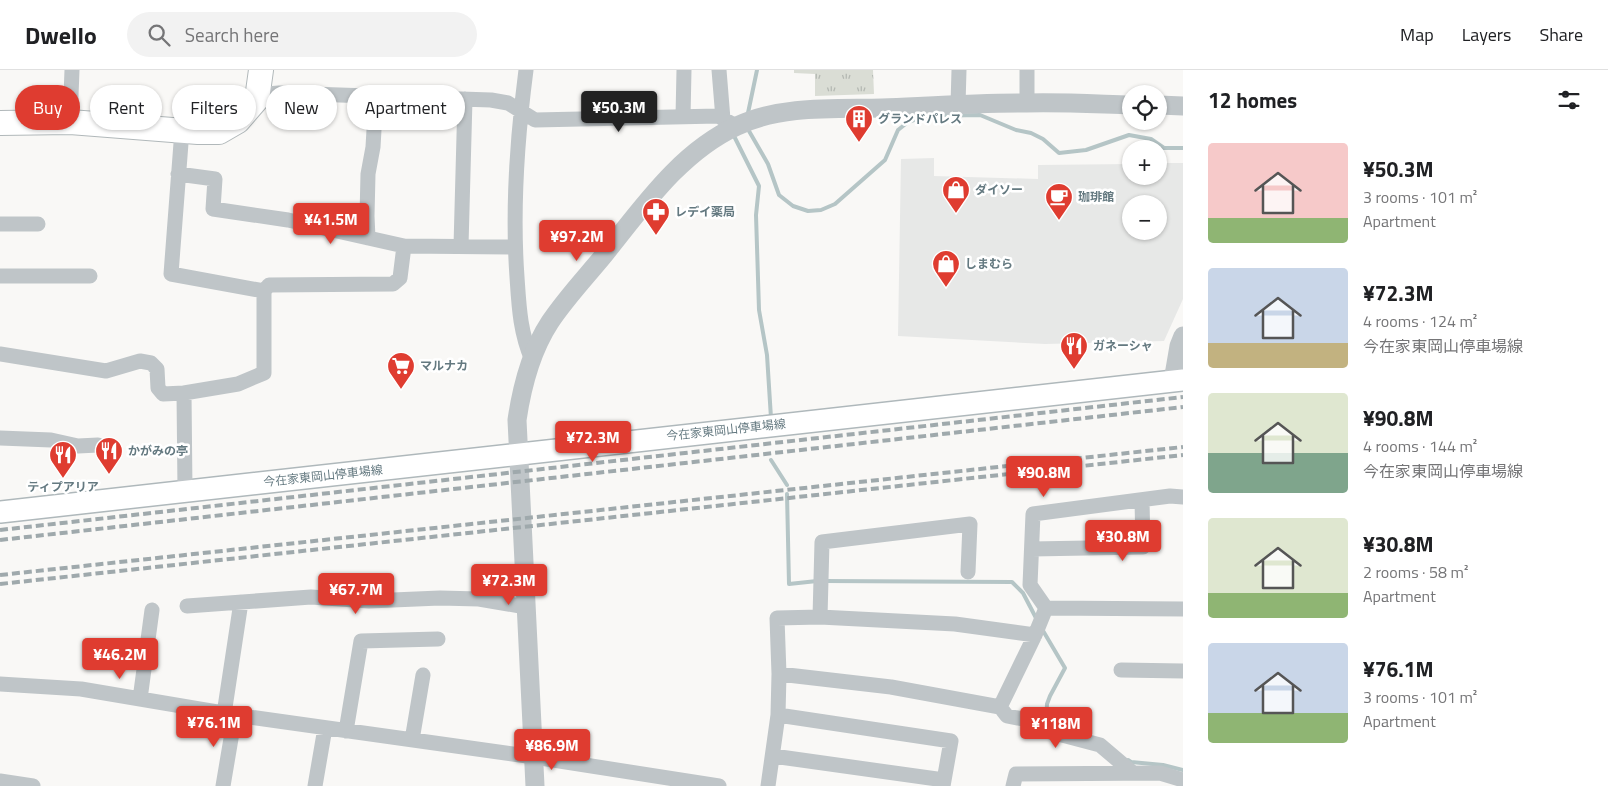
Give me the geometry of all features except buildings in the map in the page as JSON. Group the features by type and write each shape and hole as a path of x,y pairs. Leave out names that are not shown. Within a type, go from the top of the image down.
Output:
{"main road":[{"path":"257,99 260,70"},
{"path":"0,123 15,123"},
{"path":"80,123 172,129"},
{"path":"182,130 219,132 222,130"},
{"name":"今在家東岡山停車場線","path":"0,512 1178,381"}],"street":[{"path":"71,85 72,70"},
{"path":"526,70 520,110 514,195 515,248 520,320 524,340 532,360"},
{"path":"683,117 684,70"},
{"path":"719,70 730,123"},
{"path":"958,105 959,70"},
{"path":"1027,70 1027,103"},
{"path":"257,99 266,94 279,92 347,94"},
{"path":"465,99 508,103 534,120 718,116 730,123"},
{"path":"536,786 517,420 520,394 532,360 550,322 640,210 681,164 730,123 803,111 1027,103 1122,105"},
{"path":"1167,105 1183,106"},
{"path":"182,130 172,274 264,291"},
{"path":"368,238 368,174 374,130"},
{"path":"461,246 464,130"},
{"path":"178,174 215,179 213,209 288,220 404,246 515,248"},
{"path":"0,224 38,224"},
{"path":"0,354 106,371 140,361 151,363 157,369 158,388 163,394 184,393 238,384 264,373 264,291 269,285 393,284 400,278 404,246"},
{"path":"0,276 90,276"},
{"path":"1178,381 1179,346 1183,336"},
{"path":"184,393 186,492"},
{"path":"0,438 51,440 78,446 98,445"},
{"path":"1000,707 1040,623 1030,585 1033,514 1170,496 1183,497"},
{"path":"1032,549 1143,547 1142,500"},
{"path":"820,617 822,542 970,524 968,572"},
{"path":"187,606 311,597 369,601 440,598 478,599 526,607"},
{"path":"223,786 241,602"},
{"path":"768,786 774,756 778,715 777,618 820,617 955,624 1040,623 1183,609"},
{"path":"140,699 152,610"},
{"path":"346,731 362,641 438,639"},
{"path":"1121,670 1183,671"},
{"path":"779,674 891,687 1000,707 1007,716 1023,719 1043,730 1100,745 1133,773"},
{"path":"412,740 423,675"},
{"path":"0,684 81,688 230,715 534,757 719,786"},
{"path":"774,756 944,783 951,741 778,715"},
{"path":"315,786 325,728"},
{"path":"1013,786 1016,774 1160,772 1183,780"},
{"path":"0,780 33,786"}],"shaded area":[{"path":"934,158 934,176 1038,179 1038,165 1122,164 1122,185 1167,185 1167,163 1183,163 1183,299 1164,341 1045,344 898,336 901,159"}],"green space":[{"path":"794,70 873,70 874,94 815,96 815,74 794,73"}],"waterway":[{"path":"748,113 757,70"},
{"path":"749,131 768,164 779,195 793,206 808,211 821,210 835,204 885,160 898,130 908,122 926,116 980,115 1016,130 1031,133 1043,139 1059,153 1086,150 1129,135 1151,139 1164,148 1183,148"},
{"path":"735,138 759,186 756,215 759,310 767,355 771,418"},
{"path":"771,460 787,485"},
{"path":"787,494 789,584 817,581"},
{"path":"824,581 1012,582 1023,593 1036,618"},
{"path":"1042,629 1065,668 1047,704 1046,723 1059,727"},
{"path":"1128,760 1183,770"}],"railway":[{"path":"0,530 1183,397"},
{"path":"0,540 1183,407"},
{"path":"0,575 1183,447"},
{"path":"0,584 1183,455"}],"place":[{"name":"グランドパレス","path":"859,143"},
{"name":"ダイソー","path":"956,214"},
{"name":"珈琲館","path":"1059,221"},
{"name":"レデイ薬局","path":"656,236"},
{"name":"しまむら","path":"946,288"},
{"name":"ガネーシャ","path":"1074,370"},
{"name":"マルナカ","path":"401,390"},
{"name":"かがみの亭","path":"109,475"},
{"name":"ティプアリア","path":"63,479"}]}
